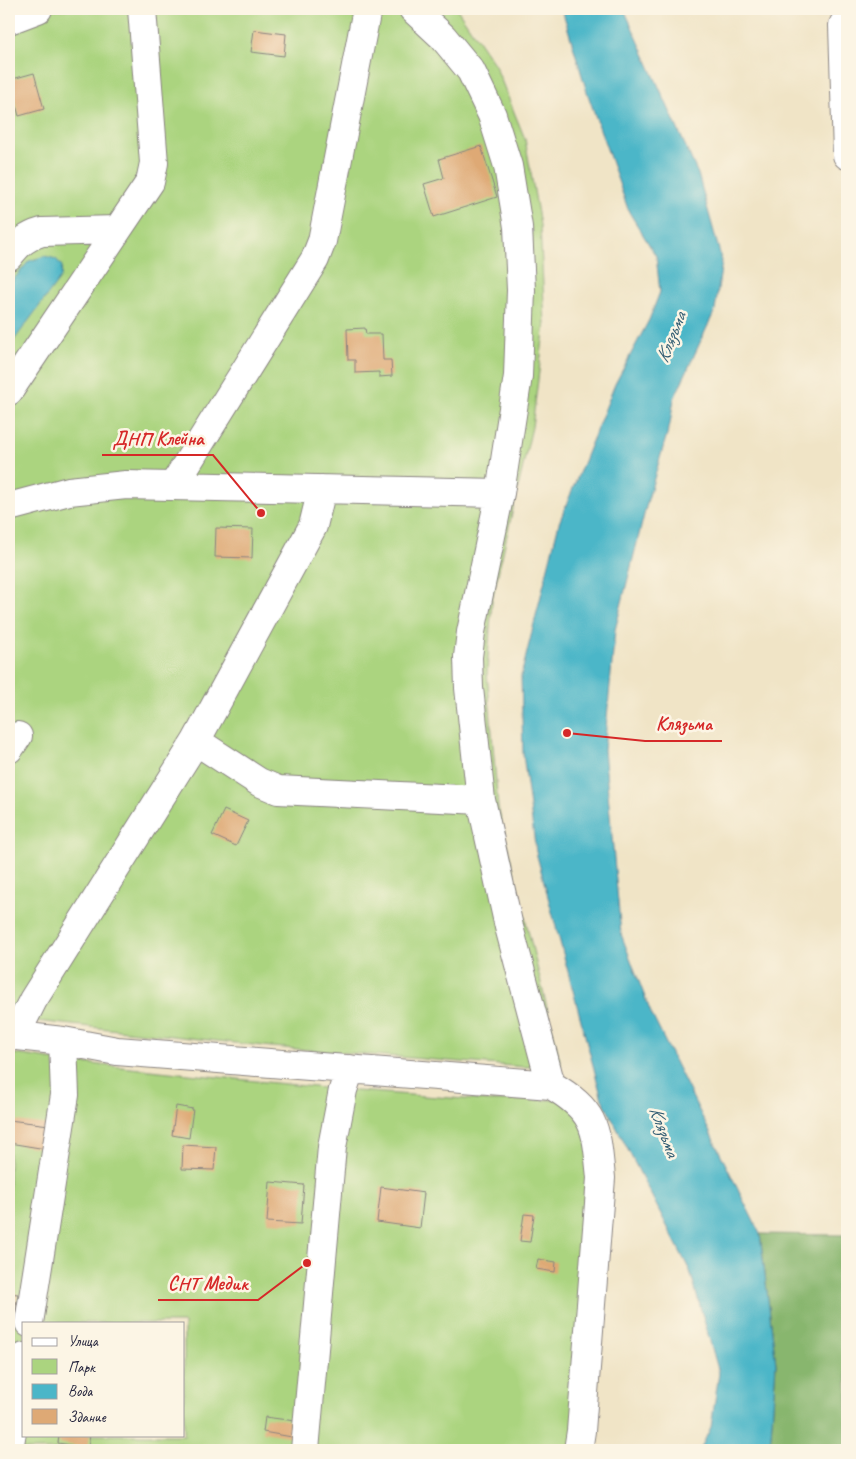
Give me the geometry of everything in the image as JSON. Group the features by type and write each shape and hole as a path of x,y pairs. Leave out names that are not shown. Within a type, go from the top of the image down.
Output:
{"street":[{"path":"9,20 38,9"},
{"path":"9,391 150,182 154,163 142,9"},
{"path":"173,486 315,259 322,241 367,9"},
{"path":"413,9 442,36 471,70 492,115 508,166 518,227 522,290 518,376 500,493 468,657 469,688 481,800 510,927 551,1085"},
{"path":"847,19 843,25 847,155"},
{"path":"9,256 18,245 31,235 42,232 117,230"},
{"path":"9,507 69,491 126,485 500,493"},
{"path":"322,489 313,526 196,741 12,1035 63,1041 116,1051 551,1085 574,1098 591,1119 598,1142 601,1178 578,1450"},
{"path":"196,741 259,782 278,790 481,800"},
{"path":"29,1322 65,1095 63,1041"},
{"path":"305,1450 332,1148 343,1090 350,1069"},
{"path":"9,1450 22,1369"}],"green space":[{"path":"9,9 457,9 495,65 525,139 540,225 545,324 532,427 492,600 487,672 498,807 561,1065 525,1067 272,1047 9,1018"},
{"path":"9,1053 63,1061 343,1090 491,1101 591,1099 588,1450 9,1450"},
{"path":"760,1234 847,1235 847,1450 770,1450 776,1364"}],"water":[{"path":"562,9 624,9 698,174 722,261 715,310 674,399 670,424 648,499 615,630 604,750 621,934 651,1013 760,1234 776,1364 770,1450 700,1450 711,1427 719,1373 690,1271 602,1099 536,852 523,754 521,676 559,523 615,384 649,320 660,292 656,256 629,212 586,89"},
{"path":"45,256 56,259 62,266 61,277 9,347 9,285 29,261"}],"building":[{"path":"254,30 286,34 284,56 251,52"},
{"path":"34,73 44,109 19,116 9,80"},
{"path":"481,146 497,197 434,217 424,184 444,178 439,159"},
{"path":"365,328 366,334 382,334 383,360 391,360 392,376 379,377 379,372 355,373 355,360 348,360 347,329"},
{"path":"216,528 253,529 252,558 215,557"},
{"path":"224,810 248,821 236,846 212,835"},
{"path":"176,1106 193,1109 189,1138 172,1135"},
{"path":"9,1120 49,1125 46,1149 9,1143"},
{"path":"183,1145 216,1147 214,1170 182,1169"},
{"path":"270,1182 304,1185 301,1224 267,1222"},
{"path":"381,1187 424,1193 420,1228 377,1222"},
{"path":"524,1214 534,1215 530,1242 520,1241"},
{"path":"538,1259 556,1262 555,1272 536,1269"},
{"path":"9,1293 18,1294 14,1318 9,1317"},
{"path":"265,1417 295,1421 292,1437 263,1432"},
{"path":"59,1436 90,1436 88,1448 58,1443"}],"place":[{"name":"ДНП Клейна","path":"261,513"},
{"name":"Клязьма","path":"567,733"},
{"name":"СНТ Медик","path":"307,1263"}]}
